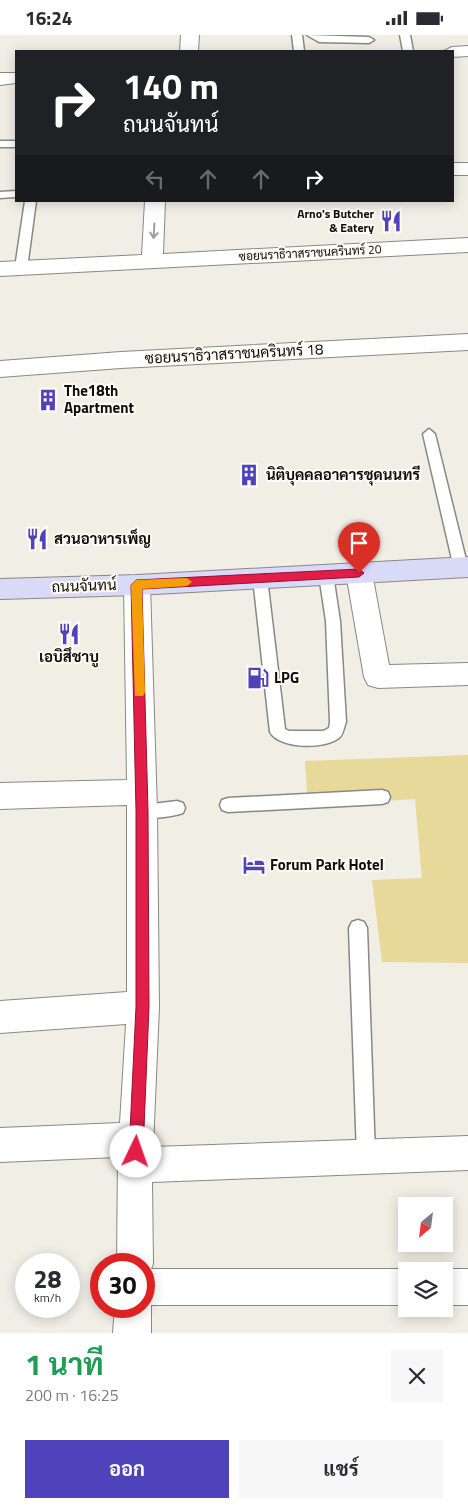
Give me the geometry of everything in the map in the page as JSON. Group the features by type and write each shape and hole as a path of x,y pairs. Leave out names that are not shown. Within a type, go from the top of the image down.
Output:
{"main road":[{"name":"ถนนจันทน์","path":"0,589 136,585 465,567"}],"street":[{"path":"189,50 190,35"},
{"path":"454,52 468,51"},
{"path":"0,79 15,79"},
{"path":"454,169 468,169"},
{"path":"152,261 155,202"},
{"name":"ซอยนราธิวาสราชนครินทร์ 20","path":"0,269 468,245"},
{"name":"ซอยนราธิวาสราชนครินทร์ 18","path":"0,369 122,360 468,342"},
{"path":"359,573 378,677 468,673"},
{"path":"135,1253 136,1152 143,1007 136,585"},
{"path":"0,796 141,802"},
{"path":"0,1017 143,1007"},
{"path":"0,1145 136,1152 366,1155 468,1153"},
{"path":"155,1287 398,1287"},
{"path":"453,1287 468,1287"},
{"path":"132,1333 133,1318"}],"lane":[{"path":"296,35 299,50"},
{"path":"312,35 319,39 368,37 369,50"},
{"path":"405,35 408,50"},
{"path":"0,145 15,143"},
{"path":"0,195 15,194"},
{"path":"21,268 30,202"},
{"path":"429,434 465,567"},
{"path":"260,578 278,732 286,738 325,738 335,731 338,722 334,621 326,575"},
{"path":"228,805 382,797"},
{"path":"141,802 177,808"},
{"path":"358,929 366,1155"}],"shaded area":[{"path":"468,755 468,963 382,962 372,880 422,878 415,799 308,806 305,761"}],"slow traffic":[{"path":"139,692 136,585 187,582"}],"place":[{"name":"Arno's Butcher & Eatery","path":"391,221"},
{"name":"The18th Apartment","path":"48,400"},
{"name":"นิติบุคคลอาคารชุดนนทรี","path":"249,475"},
{"name":"สวนอาหารเพ็ญ","path":"37,539"},
{"name":"เอบิสึชาบู","path":"69,634"},
{"name":"LPG","path":"258,678"},
{"name":"Forum Park Hotel","path":"254,865"}],"route":[{"path":"136,1152 143,1007 142,811 136,585 359,573"}]}
